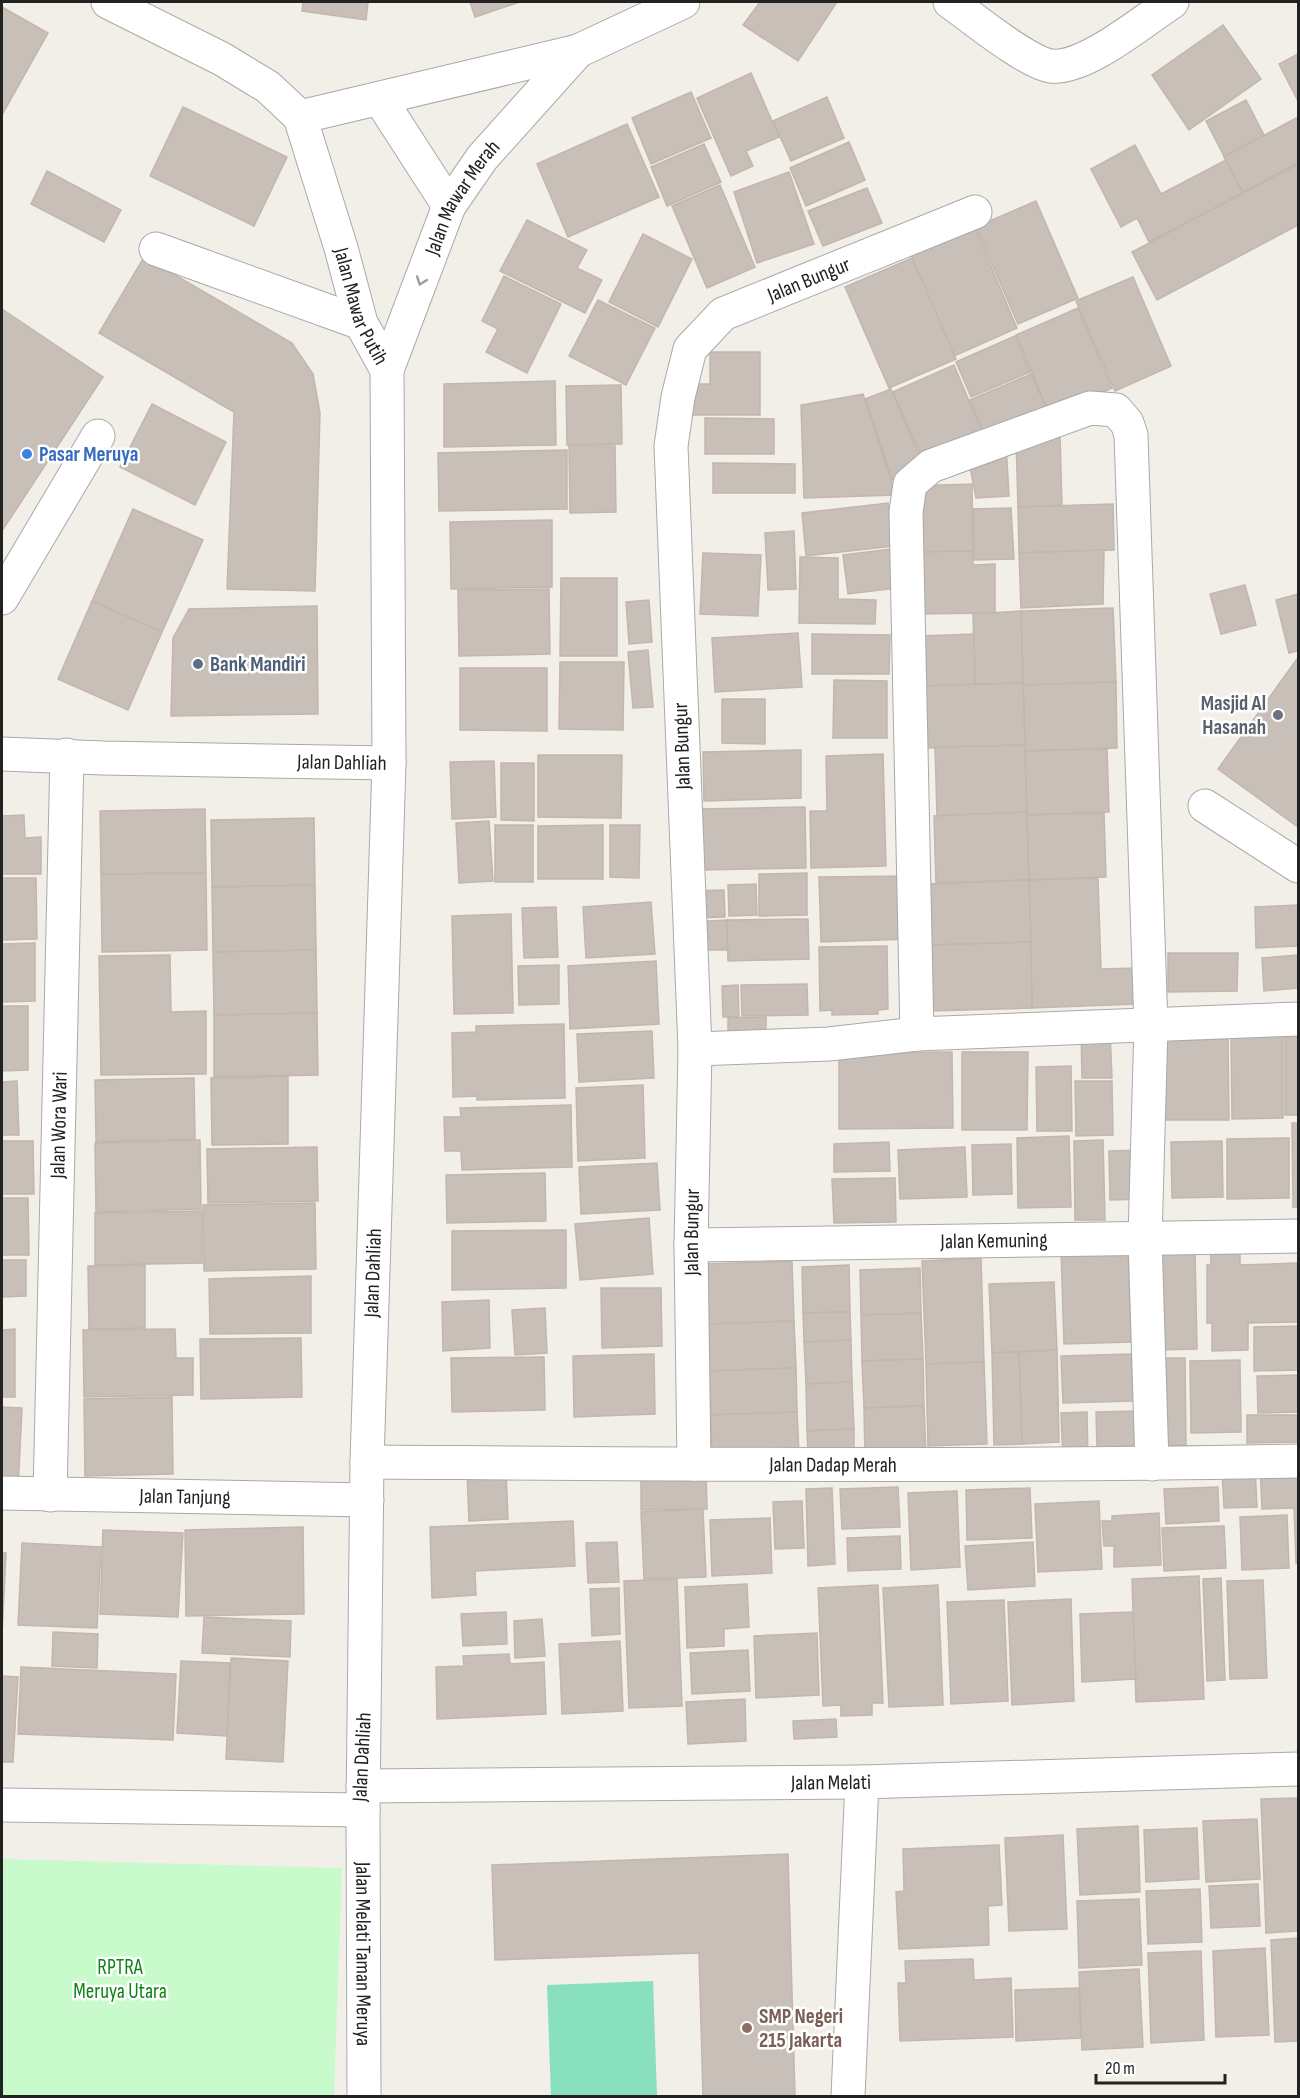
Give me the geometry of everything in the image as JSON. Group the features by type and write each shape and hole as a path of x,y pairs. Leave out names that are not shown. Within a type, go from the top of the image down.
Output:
{"street":[{"name":"Jalan Mawar Putih","path":"108,2 240,70 268,87 300,117 341,248 361,322 387,370 389,763"},
{"name":"Jalan Mawar Merah","path":"300,117 578,51 683,2"},
{"path":"950,2 1034,60 1051,66 1071,64 1093,54 1172,2"},
{"name":"Jalan Mawar Merah","path":"387,370 449,206 482,159 578,51"},
{"path":"380,99 449,206"},
{"name":"Jalan Bungur","path":"694,1464 691,1245 694,1049 670,446 678,397 690,349 723,314 975,212"},
{"path":"156,249 361,322"},
{"path":"917,1034 906,512 910,484 931,466 1090,408 1116,410 1127,423 1131,435 1151,1026 1145,1238 1152,1464"},
{"path":"2,598 98,436"},
{"name":"Jalan Dahliah","path":"2,754 389,763 367,1462 363,1798 2,1805"},
{"name":"Jalan Wora Wari","path":"50,1495 67,755"},
{"path":"1205,806 1299,866"},
{"path":"694,1049 829,1044 917,1034 1299,1019"},
{"name":"Jalan Kemuning","path":"691,1245 1299,1236"},
{"name":"Jalan Dadap Merah","path":"367,1462 1152,1464 1299,1461"},
{"name":"Jalan Tanjung","path":"2,1493 367,1500"},
{"name":"Jalan Melati","path":"363,1798 1299,1769"},
{"path":"848,2097 862,1782"},
{"name":"Jalan Melati Taman Meruya","path":"363,1798 364,2097"}],"green space":[{"name":"RPTRA Meruya Utara","path":"2,1859 342,1868 334,2096 2,2096"},
{"path":"653,1981 657,2096 551,2096 547,1985"}],"building":[{"path":"303,2 368,2 366,20 302,11"},
{"path":"470,2 520,2 475,17"},
{"path":"760,2 837,2 798,61 743,25"},
{"path":"2,7 48,33 2,115"},
{"path":"1223,25 1261,79 1189,130 1152,75"},
{"path":"1298,54 1298,101 1279,64"},
{"path":"751,73 779,137 746,151 753,166 731,176 697,98"},
{"path":"691,92 711,138 651,164 632,118"},
{"path":"827,97 844,138 791,161 773,121"},
{"path":"1246,100 1264,135 1224,156 1206,121"},
{"path":"183,107 287,157 254,226 150,176"},
{"path":"1298,117 1298,163 1243,192 1224,157"},
{"path":"627,124 659,197 568,237 537,164"},
{"path":"849,142 865,180 806,206 790,168"},
{"path":"704,144 721,182 667,206 651,167"},
{"path":"1135,145 1161,194 1226,160 1243,193 1149,242 1137,218 1121,227 1091,169"},
{"path":"1298,164 1298,225 1157,300 1132,252"},
{"path":"47,171 121,210 104,242 31,204"},
{"path":"789,172 814,244 757,263 734,192"},
{"path":"720,185 755,267 707,288 672,206"},
{"path":"867,188 882,223 823,246 808,211"},
{"path":"1036,201 1078,298 1018,324 976,227"},
{"path":"527,220 587,250 577,268 602,280 585,313 500,271"},
{"path":"972,221 1017,328 954,356 908,248"},
{"path":"643,234 692,259 658,327 609,302"},
{"path":"144,257 292,343 313,374 320,413 315,591 227,589 234,412 99,333"},
{"path":"912,258 956,359 889,388 845,287"},
{"path":"504,276 561,304 527,373 486,352 498,329 482,321"},
{"path":"1133,277 1171,366 1115,391 1076,301"},
{"path":"598,300 655,328 626,385 569,356"},
{"path":"1078,308 1112,388 1050,416 1016,335"},
{"name":"Pasar Meruya","path":"2,309 103,377 2,531"},
{"path":"1015,336 1030,372 971,397 956,362"},
{"path":"710,352 760,352 760,415 686,415 686,384 710,384"},
{"path":"954,365 985,439 925,465 893,392"},
{"path":"1031,374 1049,414 987,441 970,400"},
{"path":"555,381 556,445 444,447 444,384"},
{"path":"621,385 622,444 567,445 566,386"},
{"path":"891,389 924,467 892,480 865,399"},
{"path":"863,394 896,495 804,498 801,405"},
{"path":"152,404 226,442 195,505 120,467"},
{"path":"705,418 774,419 774,454 705,454"},
{"path":"1060,437 1062,505 1018,507 1016,438"},
{"path":"1006,443 1009,496 976,498 969,462"},
{"path":"569,446 615,446 616,512 570,513"},
{"path":"567,450 567,509 439,511 438,453"},
{"path":"713,463 795,464 795,493 713,493"},
{"path":"972,484 973,551 913,552 912,486"},
{"path":"888,503 893,546 806,556 802,513"},
{"path":"1113,504 1114,550 1019,553 1018,507"},
{"path":"1011,508 1014,559 974,560 973,509"},
{"path":"133,509 203,540 162,632 92,601"},
{"path":"552,520 552,587 451,589 450,522"},
{"path":"794,531 796,589 768,590 765,533"},
{"path":"899,548 904,587 848,594 843,555"},
{"path":"1104,550 1103,604 1021,608 1019,553"},
{"path":"973,551 973,565 995,564 995,613 914,614 913,552"},
{"path":"703,553 761,555 758,616 700,614"},
{"path":"800,557 838,558 838,599 876,600 875,624 799,623"},
{"path":"561,578 617,578 617,656 560,656"},
{"path":"1245,585 1256,625 1221,634 1210,594"},
{"path":"549,589 550,654 459,656 458,590"},
{"path":"1298,594 1298,651 1289,653 1276,600"},
{"path":"649,600 652,642 629,644 626,602"},
{"path":"92,601 162,632 128,710 58,679"},
{"path":"317,606 318,714 171,716 173,638 189,609"},
{"path":"1113,608 1116,682 1023,685 1021,611"},
{"path":"1021,611 1023,683 975,684 973,614"},
{"path":"798,633 802,687 715,692 712,638"},
{"path":"812,634 890,635 889,674 812,674"},
{"path":"974,634 975,684 923,686 921,636"},
{"path":"648,650 653,707 633,708 628,652"},
{"name":"Masjid Al Hasanah","path":"1297,659 1298,661 1298,827 1218,769"},
{"path":"560,662 624,662 623,730 559,729"},
{"path":"460,668 547,668 547,731 460,730"},
{"path":"834,680 887,681 887,738 833,738"},
{"path":"1116,682 1117,748 1025,751 1023,685"},
{"path":"1023,683 1025,745 925,748 923,686"},
{"path":"722,699 765,699 765,744 722,743"},
{"path":"1025,745 1027,812 937,816 935,747"},
{"path":"1107,749 1109,812 1027,815 1025,751"},
{"path":"801,750 801,798 704,801 703,752"},
{"path":"883,754 886,866 811,868 810,811 827,811 826,756"},
{"path":"538,755 622,755 621,818 538,817"},
{"path":"494,761 496,817 452,819 450,762"},
{"path":"501,763 534,763 534,821 501,820"},
{"path":"805,807 806,868 701,870 700,809"},
{"path":"205,809 206,873 101,874 100,811"},
{"path":"1027,812 1029,880 936,883 934,816"},
{"path":"1104,813 1106,877 1029,880 1027,815"},
{"path":"24,815 25,838 41,837 41,874 2,874 2,816"},
{"path":"314,818 315,885 212,887 211,820"},
{"path":"489,821 493,881 459,883 456,823"},
{"path":"495,825 533,825 533,882 495,882"},
{"path":"603,825 603,879 538,879 538,826"},
{"path":"610,825 640,825 639,878 610,877"},
{"path":"206,873 207,950 102,952 101,874"},
{"path":"807,873 807,915 759,916 759,874"},
{"path":"909,876 910,939 821,942 819,877"},
{"path":"2,878 36,878 37,939 2,940"},
{"path":"1098,878 1101,969 1135,968 1136,1004 1032,1008 1029,880"},
{"path":"1029,880 1031,942 930,945 928,884"},
{"path":"756,884 757,915 729,916 728,885"},
{"path":"315,885 316,950 213,952 212,887"},
{"path":"724,890 725,917 690,918 690,891"},
{"path":"651,902 655,954 586,958 583,907"},
{"path":"1298,905 1298,946 1256,948 1255,907"},
{"path":"556,907 558,957 524,958 522,908"},
{"path":"511,914 513,1013 454,1014 452,916"},
{"path":"808,919 809,959 728,961 727,920"},
{"path":"727,920 727,950 692,950 692,922"},
{"path":"1031,942 1032,1008 932,1011 930,945"},
{"path":"35,943 35,1001 2,1002 2,944"},
{"path":"887,946 888,1009 878,1010 878,1014 832,1015 832,1010 820,1011 819,947"},
{"path":"316,950 317,1013 214,1015 213,952"},
{"path":"1168,953 1238,953 1237,991 1168,992"},
{"path":"170,955 171,1012 206,1011 206,1074 101,1075 99,956"},
{"path":"1298,955 1298,988 1264,991 1262,958"},
{"path":"656,961 659,1024 570,1029 568,966"},
{"path":"559,965 559,1004 519,1005 518,966"},
{"path":"807,984 808,1015 742,1016 741,985"},
{"path":"738,985 739,1017 723,1017 722,986"},
{"path":"2,1006 28,1006 28,1070 2,1071"},
{"path":"317,1013 318,1075 214,1077 214,1015"},
{"path":"766,1017 766,1044 728,1044 728,1018"},
{"path":"564,1024 565,1098 477,1100 477,1096 453,1097 452,1033 476,1032 476,1026"},
{"path":"1110,1030 1112,1078 1082,1078 1081,1031"},
{"path":"652,1031 654,1078 579,1082 577,1034"},
{"path":"1283,1035 1283,1118 1232,1119 1231,1036"},
{"path":"1298,1036 1298,1115 1285,1115 1285,1037"},
{"path":"1228,1039 1229,1120 1156,1120 1154,1041"},
{"path":"952,1052 953,1128 839,1129 839,1053"},
{"path":"962,1052 1028,1052 1027,1130 962,1130"},
{"path":"1071,1066 1072,1131 1037,1131 1036,1067"},
{"path":"288,1076 288,1144 212,1145 211,1078"},
{"path":"194,1078 195,1139 96,1142 95,1080"},
{"path":"17,1081 19,1135 2,1135 2,1082"},
{"path":"1075,1081 1112,1081 1113,1135 1076,1136"},
{"path":"643,1085 645,1158 578,1161 576,1088"},
{"path":"571,1105 572,1167 462,1170 461,1151 445,1151 444,1117 461,1117 460,1108"},
{"path":"1292,1123 1298,1123 1298,1207 1293,1207"},
{"path":"1069,1136 1071,1207 1018,1208 1017,1138"},
{"path":"1289,1138 1289,1198 1227,1199 1227,1139"},
{"path":"200,1140 201,1209 96,1212 95,1143"},
{"path":"1103,1140 1105,1220 1075,1220 1074,1141"},
{"path":"2,1141 33,1141 34,1194 2,1194"},
{"path":"1222,1141 1223,1197 1172,1198 1171,1142"},
{"path":"889,1142 890,1171 834,1172 834,1144"},
{"path":"1011,1144 1012,1194 973,1195 972,1145"},
{"path":"317,1147 318,1201 208,1203 207,1149"},
{"path":"965,1147 967,1197 900,1199 898,1150"},
{"path":"1141,1150 1142,1199 1110,1200 1109,1151"},
{"path":"657,1163 660,1210 581,1214 579,1167"},
{"path":"545,1173 546,1221 447,1223 446,1175"},
{"path":"895,1178 896,1222 834,1223 832,1179"},
{"path":"2,1198 28,1198 29,1255 2,1255"},
{"path":"315,1203 316,1269 204,1271 203,1205"},
{"path":"202,1211 202,1263 95,1265 95,1213"},
{"path":"649,1218 653,1274 580,1280 575,1224"},
{"path":"566,1230 566,1288 452,1290 452,1231"},
{"path":"1240,1238 1240,1265 1297,1263 1298,1322 1248,1323 1248,1350 1212,1351 1212,1323 1207,1323 1207,1265 1211,1265 1210,1239"},
{"path":"1128,1248 1131,1342 1064,1344 1061,1250"},
{"path":"1195,1251 1197,1349 1155,1350 1154,1252"},
{"path":"981,1258 984,1362 926,1364 922,1261"},
{"path":"2,1260 26,1260 26,1296 2,1297"},
{"path":"792,1261 794,1321 708,1324 706,1264"},
{"path":"145,1265 145,1328 89,1329 88,1266"},
{"path":"849,1265 850,1312 803,1313 802,1267"},
{"path":"920,1268 921,1313 861,1315 860,1270"},
{"path":"311,1276 311,1333 210,1334 209,1279"},
{"path":"1054,1282 1057,1350 992,1353 989,1284"},
{"path":"601,1288 661,1288 662,1346 602,1348"},
{"path":"489,1300 490,1348 443,1351 442,1302"},
{"path":"545,1308 547,1353 515,1355 512,1310"},
{"path":"850,1312 851,1340 804,1342 803,1313"},
{"path":"921,1313 923,1359 862,1361 861,1315"},
{"path":"794,1321 796,1368 709,1371 708,1324"},
{"path":"1298,1326 1298,1370 1254,1371 1254,1327"},
{"path":"15,1329 15,1397 2,1397 2,1330"},
{"path":"175,1329 176,1358 193,1358 193,1395 84,1397 83,1330"},
{"path":"301,1338 302,1397 201,1399 200,1339"},
{"path":"851,1340 852,1382 806,1384 804,1342"},
{"path":"1057,1350 1059,1442 1022,1444 1019,1352"},
{"path":"1019,1352 1022,1444 994,1445 992,1353"},
{"path":"654,1354 655,1414 574,1417 573,1356"},
{"path":"1131,1354 1133,1401 1063,1403 1061,1356"},
{"path":"544,1357 545,1410 452,1412 451,1358"},
{"path":"1155,1358 1185,1358 1186,1445 1156,1446"},
{"path":"923,1359 924,1406 864,1408 862,1361"},
{"path":"1240,1360 1241,1432 1191,1433 1190,1361"},
{"path":"984,1362 987,1444 928,1446 926,1364"},
{"path":"796,1368 797,1412 711,1415 709,1371"},
{"path":"1298,1375 1298,1412 1258,1413 1257,1376"},
{"path":"852,1382 854,1429 807,1431 806,1384"},
{"path":"172,1397 173,1474 85,1476 84,1399"},
{"path":"924,1406 926,1455 865,1458 864,1408"},
{"path":"2,1407 22,1408 18,1489 2,1488"},
{"path":"1135,1411 1136,1446 1097,1447 1096,1412"},
{"path":"797,1412 799,1453 712,1456 711,1415"},
{"path":"1087,1412 1088,1460 1063,1461 1061,1413"},
{"path":"1247,1415 1298,1415 1298,1442 1247,1443"},
{"path":"854,1429 854,1451 808,1453 807,1431"},
{"path":"1298,1463 1298,1563 1296,1563 1294,1508 1262,1509 1260,1465"},
{"path":"1255,1467 1257,1507 1224,1508 1222,1469"},
{"path":"506,1470 508,1519 469,1521 467,1472"},
{"path":"706,1470 707,1509 641,1510 641,1472"},
{"path":"898,1487 900,1527 842,1529 840,1489"},
{"path":"1218,1487 1219,1521 1166,1524 1164,1489"},
{"path":"832,1488 835,1564 808,1566 806,1489"},
{"path":"1030,1488 1032,1538 967,1540 966,1490"},
{"path":"957,1491 960,1567 911,1570 908,1493"},
{"path":"802,1501 804,1548 775,1549 773,1502"},
{"path":"1099,1501 1102,1569 1038,1572 1035,1504"},
{"path":"703,1509 706,1577 644,1579 641,1512"},
{"path":"1159,1513 1161,1565 1114,1567 1114,1546 1104,1546 1102,1521 1112,1521 1112,1516"},
{"path":"1287,1515 1289,1568 1242,1570 1240,1517"},
{"path":"770,1518 772,1573 712,1576 710,1520"},
{"path":"573,1521 575,1566 475,1571 476,1595 432,1598 430,1527"},
{"path":"1224,1526 1226,1568 1164,1571 1162,1528"},
{"path":"303,1527 304,1614 186,1616 185,1530"},
{"path":"103,1530 183,1533 178,1617 100,1614"},
{"path":"900,1536 901,1569 848,1571 847,1538"},
{"path":"617,1542 619,1582 588,1583 586,1543"},
{"path":"1033,1542 1035,1586 968,1590 965,1546"},
{"path":"22,1543 101,1547 97,1628 18,1625"},
{"path":"2,1553 6,1553 2,1636"},
{"path":"1199,1576 1204,1699 1136,1702 1132,1579"},
{"path":"1221,1578 1225,1680 1207,1681 1203,1579"},
{"path":"677,1579 682,1706 629,1708 624,1581"},
{"path":"1263,1580 1267,1678 1230,1679 1227,1581"},
{"path":"747,1584 749,1627 724,1629 724,1646 687,1648 685,1587"},
{"path":"878,1585 883,1703 872,1703 872,1715 841,1716 841,1705 823,1706 818,1588"},
{"path":"938,1585 943,1705 889,1707 883,1588"},
{"path":"619,1588 620,1634 592,1636 590,1589"},
{"path":"1071,1599 1074,1701 1012,1705 1008,1602"},
{"path":"1004,1600 1008,1701 951,1704 947,1602"},
{"path":"506,1612 507,1644 463,1646 461,1614"},
{"path":"1133,1612 1136,1679 1082,1682 1080,1614"},
{"path":"204,1617 291,1621 290,1657 202,1653"},
{"path":"542,1619 545,1656 515,1658 514,1621"},
{"path":"53,1632 98,1634 97,1668 52,1666"},
{"path":"817,1633 819,1695 756,1698 754,1636"},
{"path":"620,1641 623,1711 562,1714 559,1644"},
{"path":"748,1650 750,1691 692,1694 690,1653"},
{"path":"509,1654 510,1664 544,1662 546,1714 437,1719 436,1667 464,1666 463,1656"},
{"path":"231,1658 288,1661 283,1762 226,1759"},
{"path":"181,1661 230,1663 227,1736 177,1733"},
{"path":"21,1667 176,1674 173,1740 18,1734"},
{"path":"2,1676 18,1677 13,1762 2,1762"},
{"path":"745,1699 746,1741 688,1744 686,1702"},
{"path":"836,1719 837,1737 794,1739 793,1721"},
{"path":"1298,1798 1298,1931 1266,1933 1261,1799"},
{"path":"1257,1819 1260,1879 1206,1882 1203,1821"},
{"path":"1138,1826 1140,1892 1080,1895 1077,1829"},
{"path":"1197,1828 1199,1879 1146,1882 1144,1830"},
{"path":"1063,1835 1067,1929 1009,1931 1005,1838"},
{"path":"999,1845 1002,1905 988,1906 989,1945 899,1949 896,1892 904,1891 903,1849"},
{"name":"SMP Negeri 215 Jakarta","path":"788,1854 795,2096 703,2096 699,1953 495,1960 492,1865"},
{"path":"1258,1884 1260,1926 1211,1928 1209,1886"},
{"path":"1200,1889 1202,1942 1148,1944 1146,1891"},
{"path":"1139,1899 1142,1965 1079,1968 1077,1901"},
{"path":"1298,1938 1298,2041 1275,2042 1271,1940"},
{"path":"1265,1948 1269,2035 1216,2037 1213,1951"},
{"path":"1201,1951 1204,2040 1151,2043 1148,1953"},
{"path":"973,1959 974,1980 1011,1978 1013,2037 900,2041 898,1983 906,1983 905,1961"},
{"path":"1139,1969 1143,2047 1082,2050 1079,1972"},
{"path":"1079,1988 1081,2038 1016,2041 1015,1990"}],"place":[{"name":"Pasar Meruya","path":"27,454"},
{"name":"Bank Mandiri","path":"198,664"},
{"name":"Masjid Al Hasanah","path":"1278,715"},
{"name":"SMP Negeri 215 Jakarta","path":"747,2028"}]}
